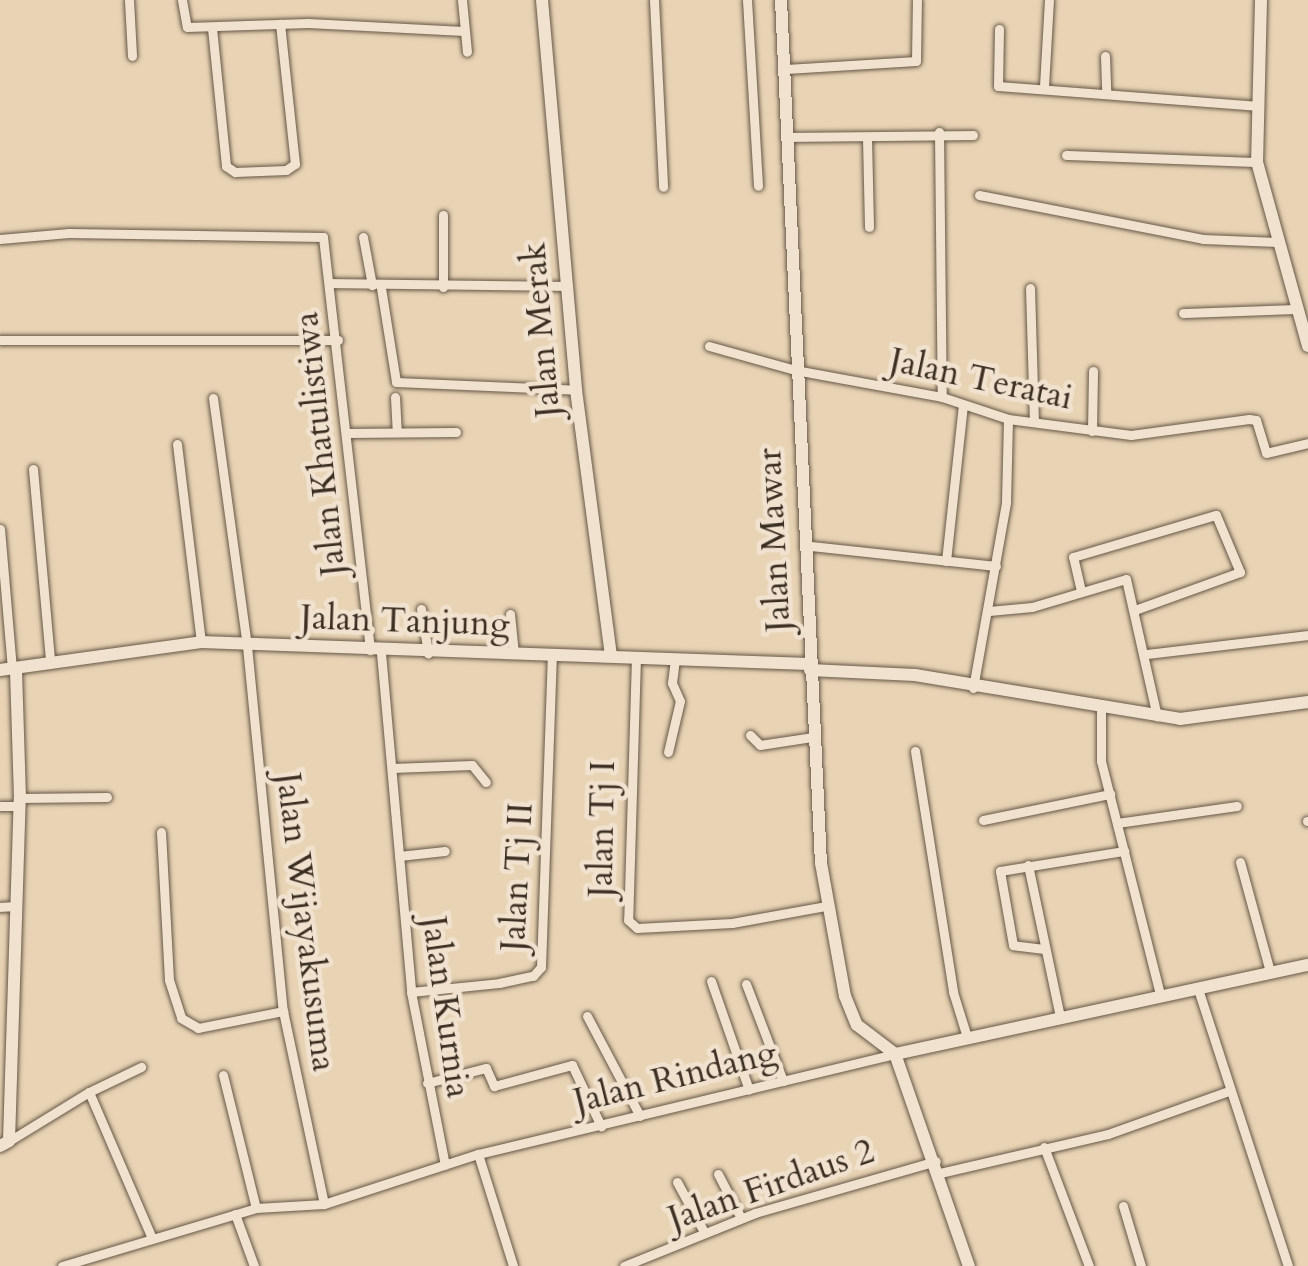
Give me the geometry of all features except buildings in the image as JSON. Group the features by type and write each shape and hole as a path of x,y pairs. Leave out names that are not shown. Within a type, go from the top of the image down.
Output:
{"street":[{"path":"129,0 132,56"},
{"path":"182,0 187,27 280,24 464,31"},
{"path":"462,0 467,52"},
{"path":"542,1 558,0"},
{"path":"654,0 663,187"},
{"path":"747,0 758,186"},
{"name":"Jalan Mawar","path":"781,0 795,370 811,546 813,737 826,906 858,1025 895,1054"},
{"path":"786,69 916,60 917,0"},
{"path":"1044,86 1050,0"},
{"path":"1262,0 1257,162 1308,346"},
{"name":"Jalan Merak","path":"542,1 565,286 611,654"},
{"path":"212,28 226,166 235,172 286,170 295,164 280,24"},
{"path":"999,29 998,86 1044,86 1259,106"},
{"path":"1105,56 1106,92"},
{"path":"939,132 942,397"},
{"path":"788,137 972,134"},
{"path":"867,138 869,227"},
{"path":"1066,155 1257,162"},
{"path":"979,195 1203,239 1277,242"},
{"path":"443,214 443,287"},
{"name":"Jalan Khatulistiwa","path":"0,239 319,235 338,340 375,652"},
{"path":"363,237 396,382 576,390"},
{"path":"328,283 377,287 565,286"},
{"path":"1030,288 1034,420"},
{"path":"1183,313 1298,308"},
{"path":"0,340 338,340"},
{"name":"Jalan Teratai","path":"709,346 795,370 942,397 1008,420 1034,420 1092,431 1178,432 1249,418 1256,420 1266,453 1308,443"},
{"path":"1092,431 1093,371"},
{"name":"Jalan Wijayakusuma","path":"214,398 247,646 283,1011 324,1204"},
{"path":"395,398 398,432"},
{"path":"946,561 963,405"},
{"path":"973,688 996,566 1008,420"},
{"path":"348,433 456,432"},
{"path":"177,444 201,642"},
{"path":"33,469 50,660"},
{"path":"1081,591 1073,557 1216,515 1240,572 1138,610"},
{"path":"0,528 20,802 7,906 4,1143"},
{"path":"811,546 996,566"},
{"path":"988,611 1032,607 1126,579 1138,610 1157,717"},
{"path":"421,608 428,653"},
{"path":"510,614 514,654"},
{"path":"1147,654 1308,635"},
{"name":"Jalan Tanjung","path":"9,669 50,660 201,642 375,652 611,654 915,675 1157,717 1232,716 1308,702"},
{"name":"Jalan Kurnia","path":"375,652 392,768 412,992 445,1165"},
{"name":"Jalan Tj II","path":"412,992 499,983 534,976 542,968 552,655"},
{"name":"Jalan Tj I","path":"636,656 628,920 637,928 732,922 826,906"},
{"path":"668,752 680,701 672,683 674,658"},
{"path":"1102,709 1101,760 1160,995"},
{"path":"750,735 760,745 813,737"},
{"path":"915,750 953,992 967,1038"},
{"path":"392,768 472,765 486,782"},
{"path":"983,820 1110,794"},
{"path":"0,806 108,797"},
{"path":"1117,823 1236,806"},
{"path":"161,832 169,980 181,1018 198,1028 283,1011"},
{"path":"399,856 444,851"},
{"path":"1044,949 1014,945 1006,924 1000,871 1124,851"},
{"path":"1240,862 1270,972"},
{"path":"1028,865 1060,1017"},
{"name":"Jalan Rindang","path":"62,1266 256,1208 324,1204 478,1154 895,1054 1308,965"},
{"path":"711,981 748,1090"},
{"path":"746,984 783,1081"},
{"path":"1198,989 1226,1092 1288,1266"},
{"path":"587,1016 640,1116"},
{"path":"895,1054 938,1167 969,1266"},
{"path":"427,1082 486,1068 494,1086 572,1065 601,1126"},
{"path":"4,1143 89,1092 141,1068"},
{"path":"223,1075 256,1208"},
{"path":"89,1092 152,1238"},
{"name":"Jalan Firdaus 2","path":"631,1265 742,1218 938,1167 1108,1134 1226,1092"},
{"path":"1044,1147 1089,1266"},
{"path":"478,1154 512,1266"},
{"path":"718,1174 742,1218"},
{"path":"676,1182 704,1232"},
{"path":"1123,1206 1141,1266"},
{"path":"235,1214 254,1266"}]}
